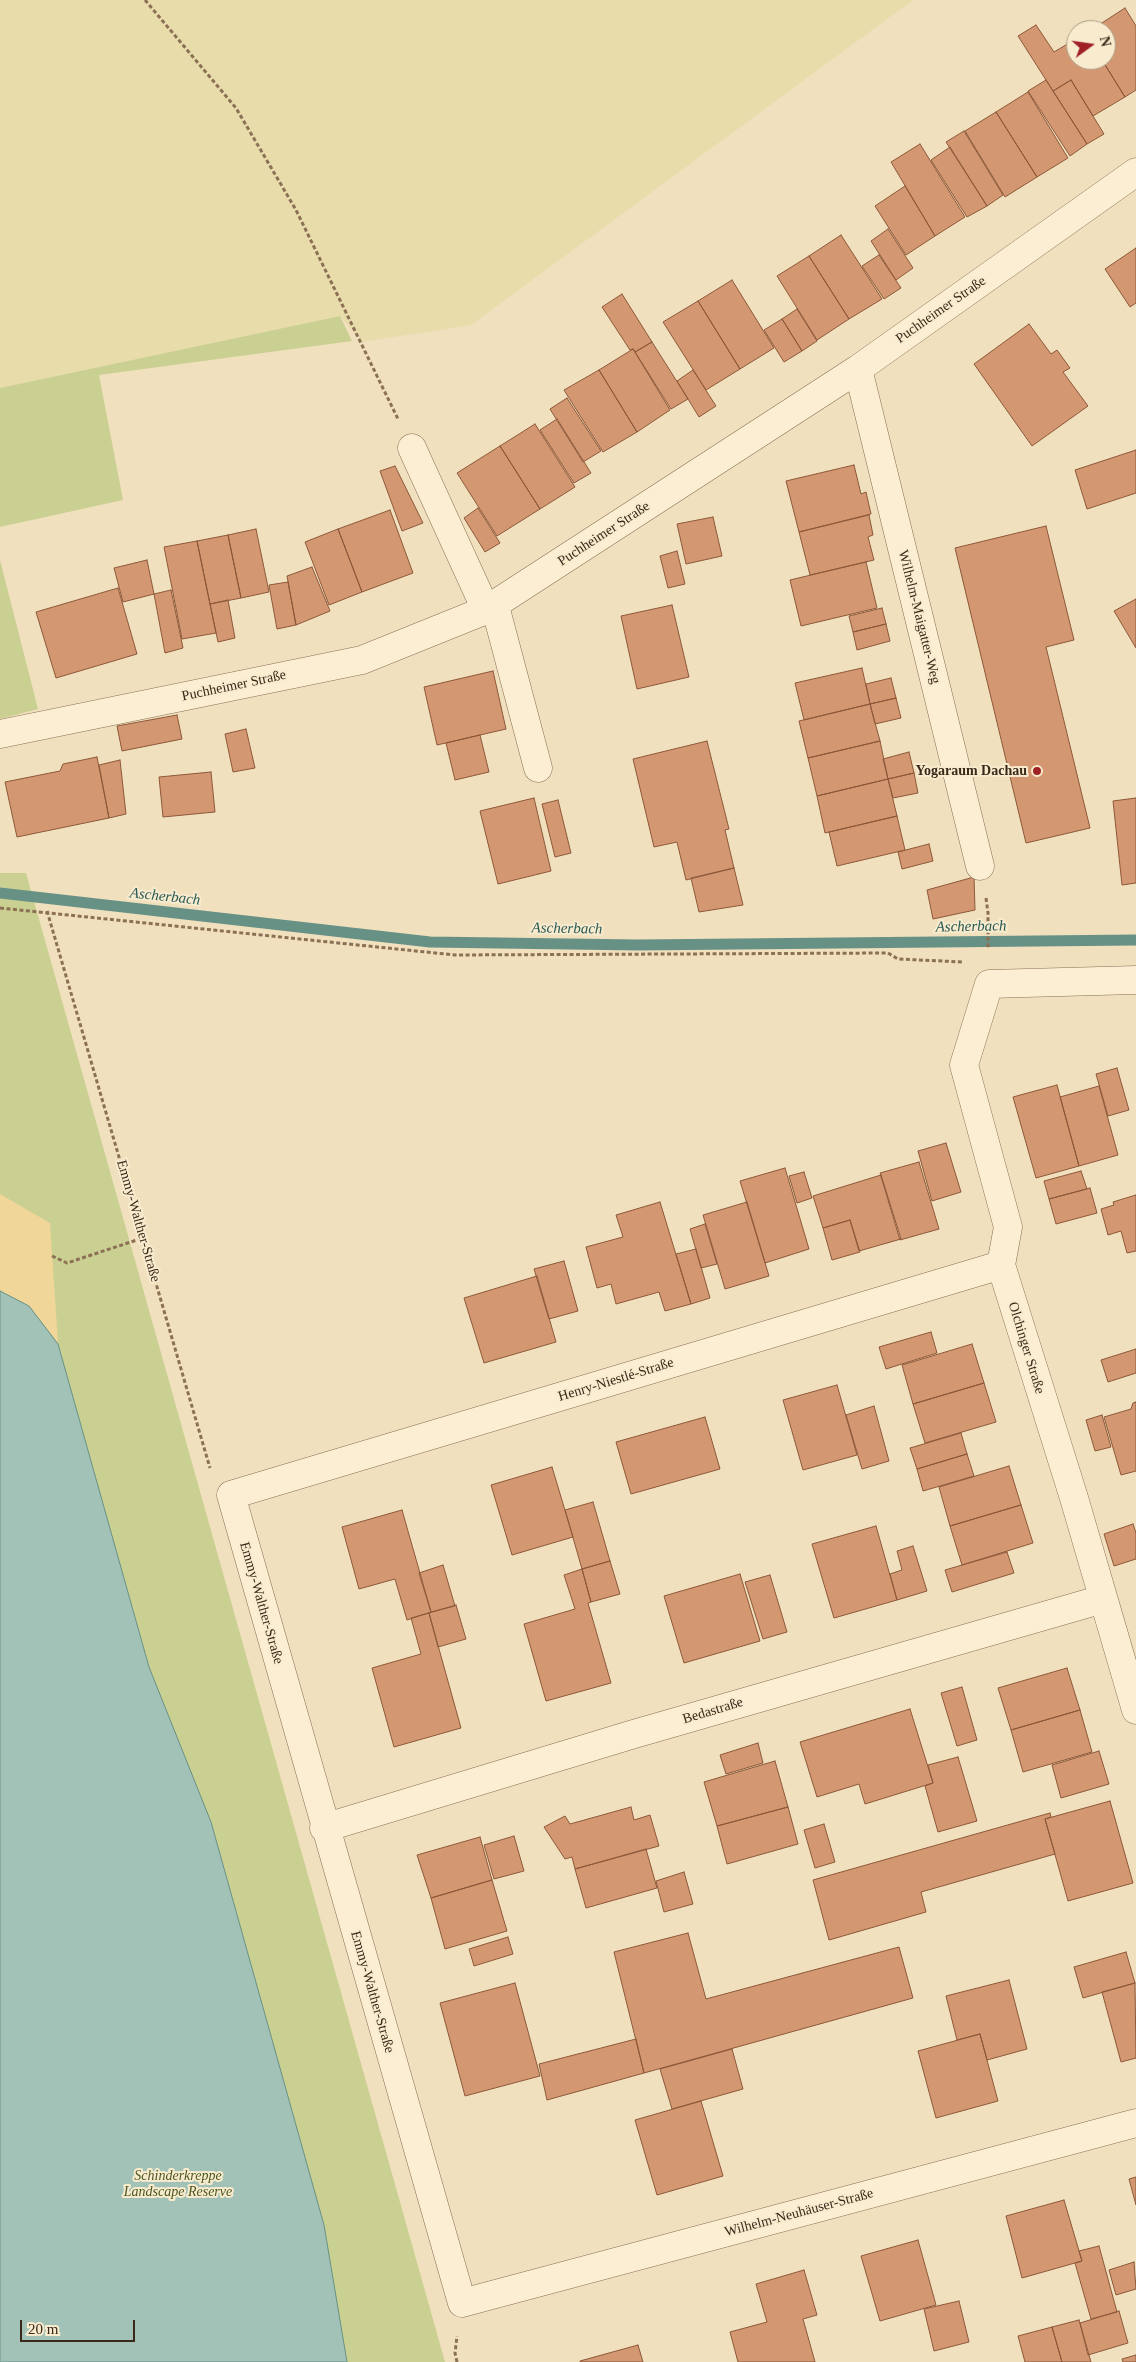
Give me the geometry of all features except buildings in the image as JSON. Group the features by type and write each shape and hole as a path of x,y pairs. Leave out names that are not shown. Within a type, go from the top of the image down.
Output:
{"street":[{"name":"Puchheimer Straße","path":"0,734 362,660 491,608 858,369 1136,172"},
{"name":"Wilhelm-Maigatter-Weg","path":"858,369 980,866"},
{"path":"412,448 491,608 538,768"},
{"name":"Olchinger Straße","path":"1136,980 988,984 964,1065 1008,1227 1000,1265 1074,1498 1136,1710"},
{"name":"Henry-Niestlé-Straße","path":"231,1495 1000,1265"},
{"name":"Emmy-Walther-Straße","path":"231,1495 324,1828 462,2303"},
{"name":"Bedastraße","path":"324,1828 634,1734 1103,1599"},
{"name":"Wilhelm-Neuhäuser-Straße","path":"462,2303 1136,2123"}],"path":[{"path":"145,0 236,108 296,210 412,448"},
{"path":"0,908 455,954 888,953 898,959 968,963"},
{"name":"Emmy-Walther-Straße","path":"47,912 215,1484 231,1495"},
{"path":"988,913 988,955"},
{"path":"52,1256 67,1263 143,1238"}],"shaded area":[{"path":"0,0 913,0 471,325 362,342 340,316 0,388"}],"green space":[{"path":"340,316 352,341 99,375 123,500 0,527 0,388"},
{"path":"0,560 38,709 0,719"},
{"name":"Schinderkreppe Landscape Reserve","path":"0,873 26,873 445,2362 0,2362"}],"sand":[{"path":"0,1194 50,1223 58,1343 29,1306 0,1291"}],"water":[{"name":"Schinderkreppe Landscape Reserve","path":"0,1291 29,1306 58,1344 149,1667 211,1822 324,2225 347,2362 0,2362"}],"waterway":[{"name":"Ascherbach","path":"0,893 430,942 638,945 1136,940"}],"place":[{"name":"Yogaraum Dachau","path":"1037,771"}]}
